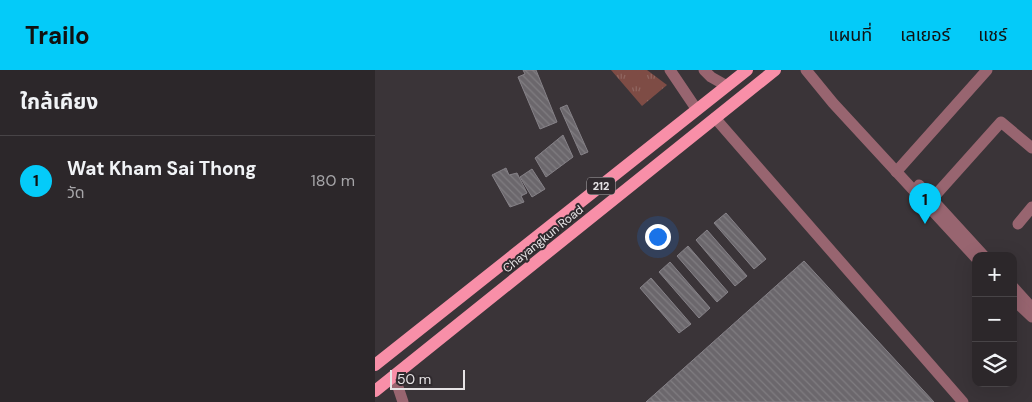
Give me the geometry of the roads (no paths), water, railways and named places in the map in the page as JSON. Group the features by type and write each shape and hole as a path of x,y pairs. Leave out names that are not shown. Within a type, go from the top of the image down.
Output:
{"main road":[{"name":"Chayangkun Road","path":"375,365 747,70"},
{"name":"Chayangkun Road","path":"375,391 775,70"},
{"path":"375,352 395,349"}],"street":[{"path":"670,70 697,110"},
{"path":"704,70 727,86"},
{"path":"806,70 823,88 833,103 932,199 981,252"},
{"path":"899,169 987,70"},
{"path":"715,118 963,402"},
{"path":"932,199 1001,122 1032,148"},
{"path":"899,169 972,253"},
{"path":"1018,224 1032,207"},
{"path":"1017,291 1032,308"},
{"path":"1017,303 1032,317"},
{"path":"391,378 398,387 403,402"}],"place":[{"name":"Wat Kham Sai Thong","path":"925,224"}]}
